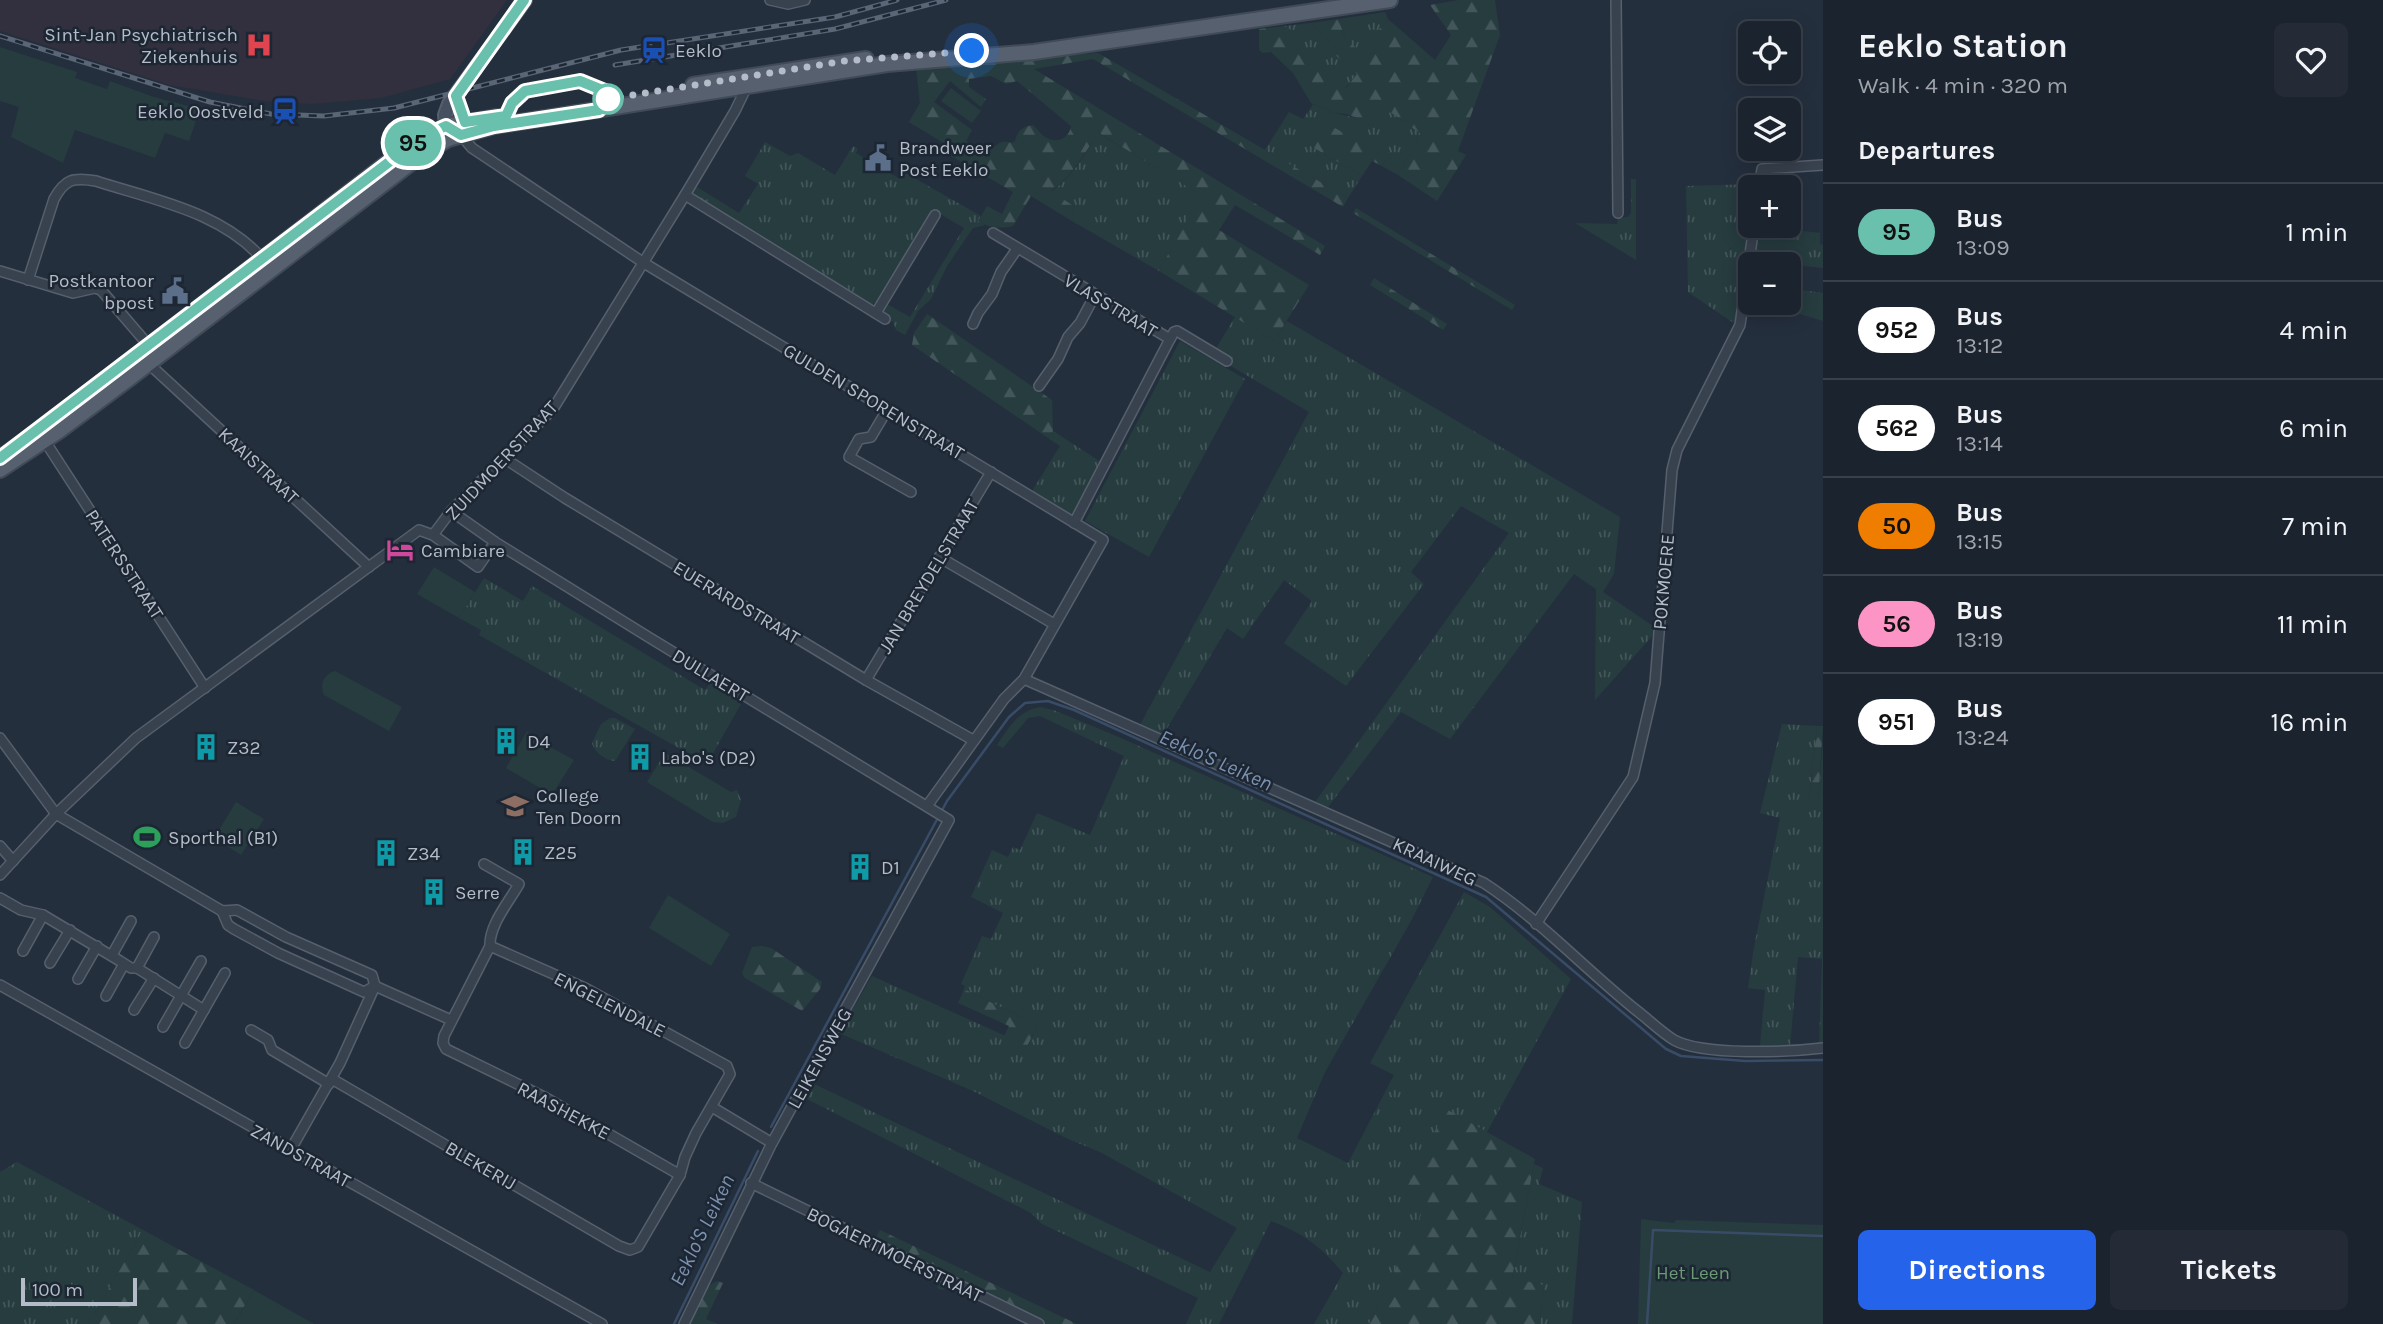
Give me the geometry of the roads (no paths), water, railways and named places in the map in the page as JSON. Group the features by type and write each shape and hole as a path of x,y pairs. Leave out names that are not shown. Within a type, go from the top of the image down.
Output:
{"main road":[{"path":"0,470 346,203 412,144 446,126 463,129 494,126 855,60 1061,43 1344,0"},
{"path":"748,81 887,64 1034,52 1390,0"},
{"path":"346,203 463,129"},
{"path":"0,457 41,436"}],"street":[{"path":"446,126 445,112 524,0"},
{"path":"770,0 788,4 806,0"},
{"path":"1616,0 1618,213"},
{"name":"ZUIDMOERSTRAAT","path":"0,875 55,814 136,738 419,530 433,535 451,512 553,408 685,195 748,81"},
{"path":"456,96 463,129"},
{"name":"GULDEN SPORENSTRAAT","path":"463,129 471,148 644,263 1103,540 1054,624"},
{"path":"1761,175 1762,169 1823,165"},
{"path":"0,271 28,280 54,199 61,187 70,180 80,178 200,215 247,243 267,264"},
{"path":"685,195 886,319"},
{"path":"876,313 935,215"},
{"name":"VLASSTRAAT","path":"993,233 1170,339 1177,331 1227,361"},
{"name":"POKMOERE","path":"1536,924 1633,778 1655,683 1672,470 1677,450 1740,325 1752,238"},
{"path":"973,324 1001,272 1017,249"},
{"name":"KAAISTRAAT","path":"28,280 73,293 95,288 101,290 144,340 147,356 369,567"},
{"path":"1040,386 1095,295"},
{"path":"1074,523 1170,339"},
{"path":"887,410 871,437 859,439 849,457 911,492"},
{"name":"PATERSSTRAAT","path":"41,436 205,688"},
{"name":"EUERARDSTRAAT","path":"504,458 565,498 866,680 973,740"},
{"name":"JAN BREYDELSTRAAT","path":"866,680 990,472"},
{"name":"DULLAERT","path":"451,512 495,542 932,809"},
{"path":"433,535 478,567 495,542"},
{"path":"932,809 973,740 1004,699 1024,679 1054,624 939,557"},
{"name":"KRAAIWEG","path":"1024,679 1477,879 1536,924 1606,986 1675,1040 1691,1046 1717,1049 1798,1051 1823,1048"},
{"path":"0,738 55,814 222,911 237,910 286,937 372,975 375,986 330,1082 292,1149"},
{"name":"LEIKENSWEG","path":"684,1324 772,1143 943,833 949,820 932,809"},
{"path":"0,846 13,861"},
{"path":"375,986 451,1020 490,946 490,937 519,884 484,864"},
{"path":"0,898 21,909 43,915 124,964 154,978 204,1010"},
{"path":"222,911 228,925 278,953 364,992 375,986"},
{"path":"23,951 43,915"},
{"path":"112,955 131,921"},
{"path":"50,963 70,930"},
{"path":"137,968 155,937"},
{"path":"78,979 97,946"},
{"name":"ENGELENDALE","path":"490,946 585,988 727,1066 730,1074 712,1107"},
{"path":"163,1027 201,961"},
{"path":"106,996 124,964"},
{"path":"185,1043 225,973"},
{"path":"134,1010 154,978"},
{"name":"ZANDSTRAAT","path":"0,985 602,1324"},
{"name":"RAASHEKKE","path":"451,1020 444,1036 446,1049 546,1098 680,1175"},
{"name":"BLEKERIJ","path":"251,1030 268,1040 272,1050 630,1250 638,1247 680,1175"},
{"path":"680,1175 685,1157 712,1107 772,1143"},
{"name":"BOGAERTMOERSTRAAT","path":"751,1183 1040,1324"}],"waterway":[{"name":"Eeklo'S Leiken","path":"771,1127 947,801 1009,717 1025,703 1048,701 1074,710 1486,897 1666,1049 1681,1056 1745,1061 1823,1060"},
{"name":"Eeklo'S Leiken","path":"674,1324 758,1151"},
{"path":"1647,1324 1653,1230 1823,1236"}],"railway":[{"path":"0,36 210,102 271,114 324,116 394,108 621,50 835,17 897,0"},
{"path":"615,65 835,29 946,0"}],"place":[{"name":"Sint-Jan Psychiatrisch Ziekenhuis","path":"259,45"},
{"name":"Eeklo","path":"654,50"},
{"name":"Eeklo Oostveld","path":"285,111"},
{"name":"Brandweer Post Eeklo","path":"878,158"},
{"name":"Postkantoor bpost","path":"175,291"},
{"name":"Cambiare","path":"400,550"},
{"name":"D4","path":"506,741"},
{"name":"Z32","path":"206,747"},
{"name":"Labo's (D2)","path":"640,757"},
{"name":"College Ten Doorn","path":"515,806"},
{"name":"Sporthal (B1)","path":"147,837"},
{"name":"Z25","path":"523,852"},
{"name":"Z34","path":"386,853"},
{"name":"D1","path":"860,867"},
{"name":"Serre","path":"434,892"}],"park label":[{"name":"Het Leen","path":"1693,1272"}]}
